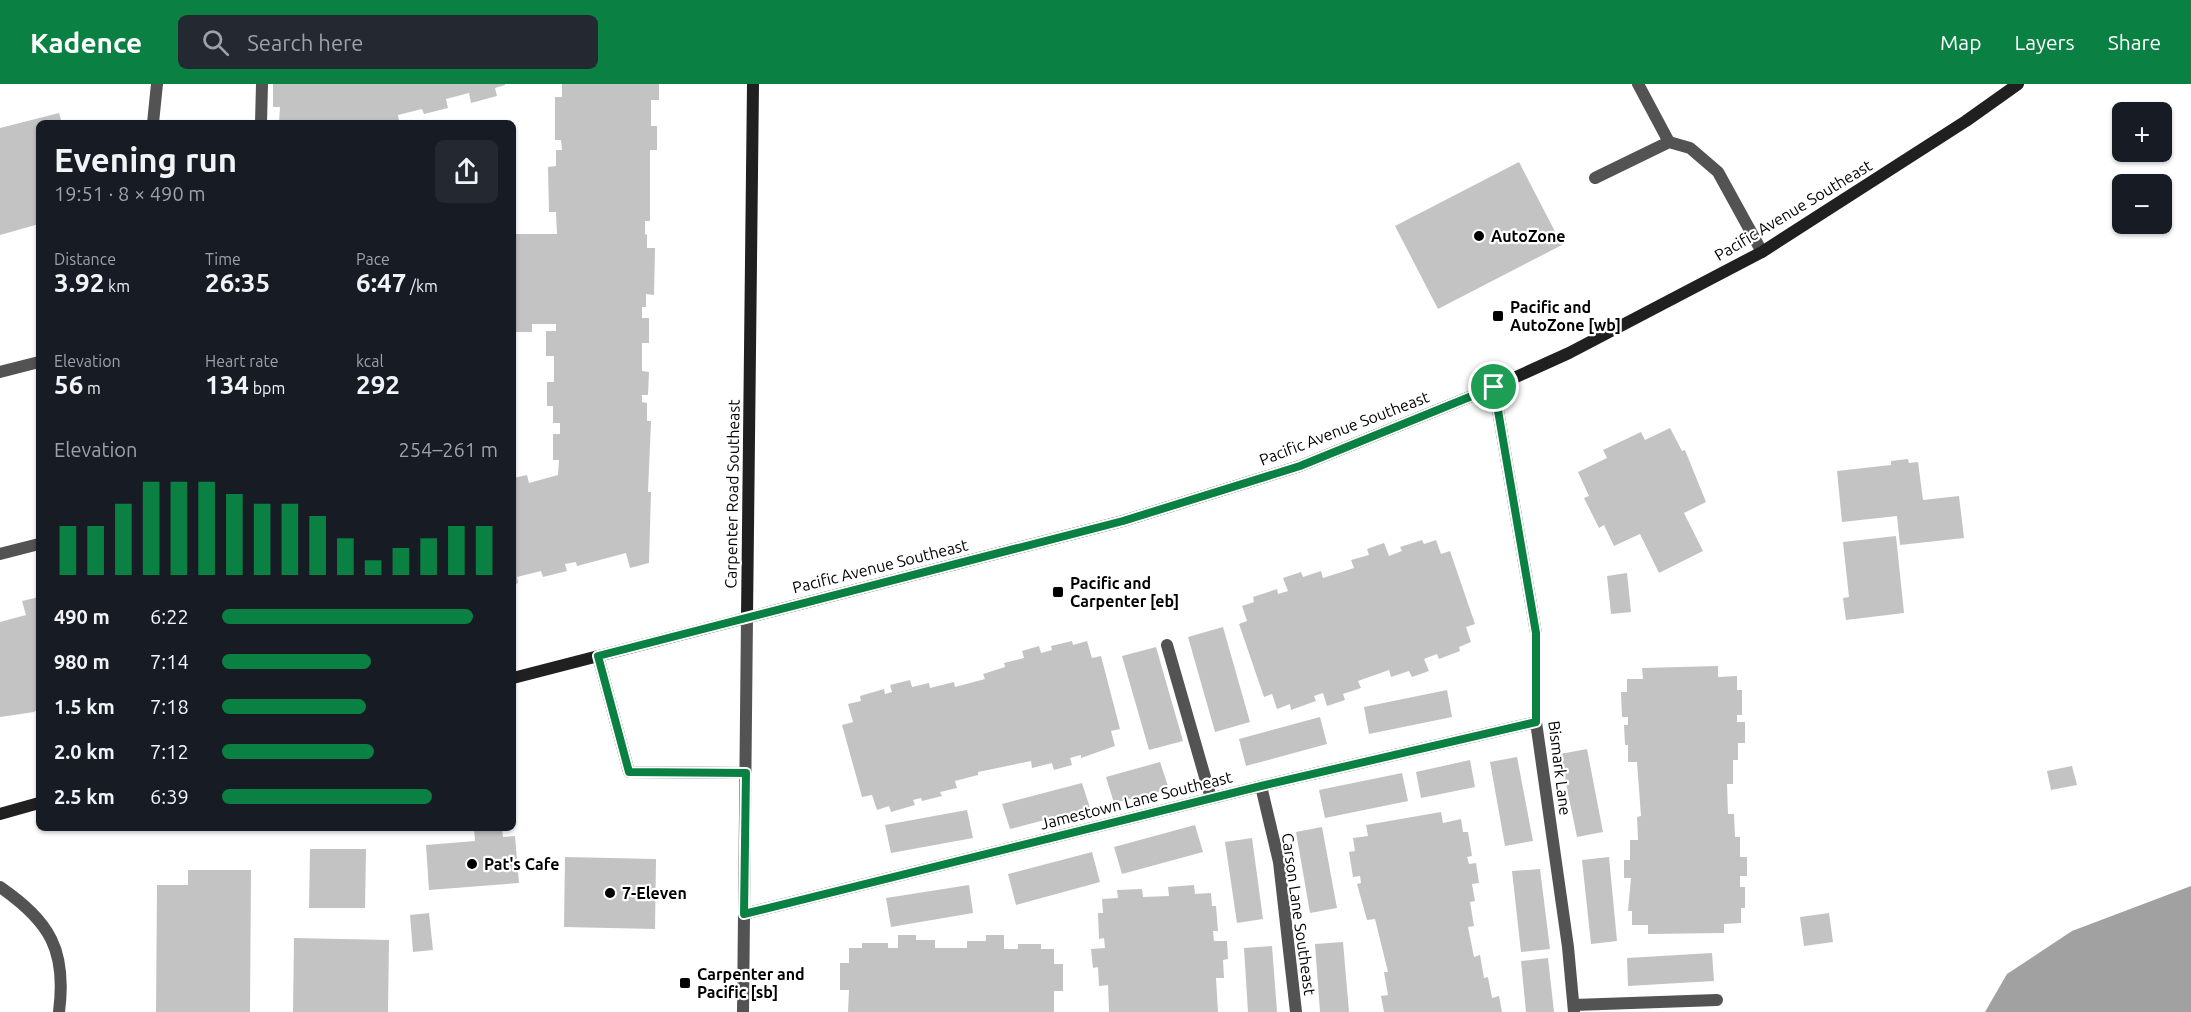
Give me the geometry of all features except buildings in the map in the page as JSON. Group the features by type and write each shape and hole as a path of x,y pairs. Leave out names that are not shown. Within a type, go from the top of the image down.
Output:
{"main road":[{"name":"Carpenter Road Southeast","path":"747,617 753,84"},
{"name":"Pacific Avenue Southeast","path":"516,677 1123,521 1300,466 1494,387 1569,352 1762,252 1966,121 2018,84"},
{"path":"0,814 36,804"}],"street":[{"path":"153,120 157,84"},
{"path":"261,120 262,84"},
{"path":"1638,84 1669,142"},
{"path":"1595,178 1669,142 1690,148 1718,172 1762,252"},
{"path":"0,372 36,363"},
{"name":"Bismark Lane","path":"1494,387 1536,633 1536,722 1568,946 1574,1009"},
{"path":"0,554 36,545"},
{"name":"Carpenter Road Southeast","path":"743,1012 747,617"},
{"path":"1167,645 1211,798"},
{"path":"598,656 629,772 746,773"},
{"name":"Jamestown Lane Southeast","path":"744,914 1211,798 1536,722"},
{"name":"Carson Lane Southeast","path":"1261,786 1279,862 1296,1012"},
{"path":"0,887 28,907 51,937 61,965 59,1012"},
{"path":"1574,1009 1717,1000"}],"shaded area":[{"path":"2191,886 2191,1012 1985,1012 2007,974 2072,931"}],"place":[{"name":"AutoZone","path":"1479,236"},
{"name":"Pacific and AutoZone [wb]","path":"1498,316"},
{"name":"Pacific and Carpenter [eb]","path":"1058,592"},
{"name":"Pat's Cafe","path":"472,864"},
{"name":"7-Eleven","path":"610,893"},
{"name":"Carpenter and Pacific [sb]","path":"685,983"}],"route":[{"path":"1494,387 1536,633 1536,722 1261,786 744,914 746,773 629,772 598,656 1123,521 1300,466 1494,387"}]}
